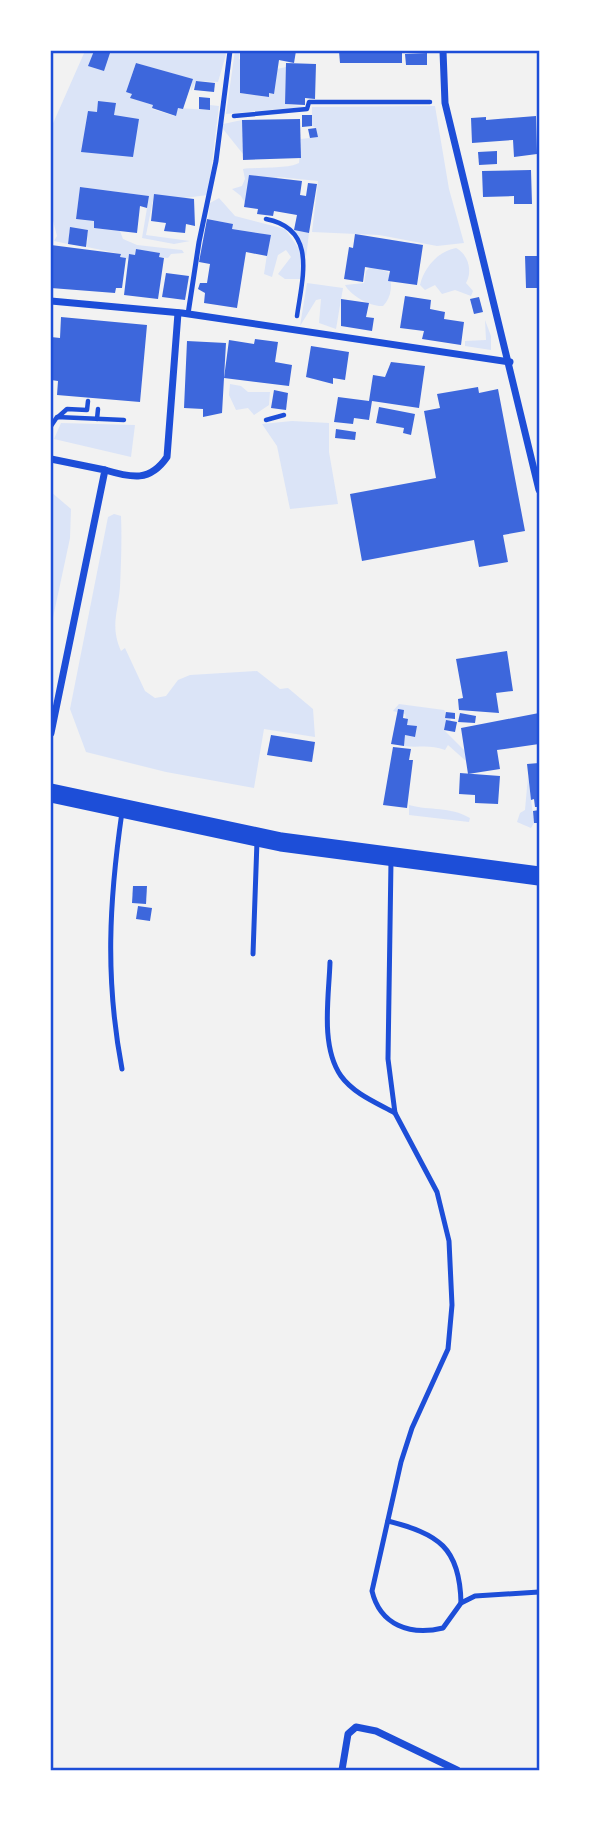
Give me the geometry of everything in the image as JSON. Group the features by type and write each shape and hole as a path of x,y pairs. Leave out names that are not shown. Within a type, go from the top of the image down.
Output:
{"highway":[{"path":"51,793 258,837 539,876"}],"street":[{"path":"443,51 445,103 539,490"},
{"path":"51,301 188,314 510,362"},
{"path":"51,459 132,478 143,478 159,470 167,457 178,313"},
{"path":"51,733 105,470"},
{"path":"342,1770 348,1734 356,1727 376,1731 457,1770"}],"lane":[{"path":"188,314 198,242 216,161 219,118 230,51"},
{"path":"122,808 109,936 115,1029 122,1069"},
{"path":"253,954 258,837"},
{"path":"391,856 388,1059 395,1113 437,1192 449,1241 452,1306 448,1349 412,1428 372,1591 375,1605 402,1629 426,1632 443,1628 461,1603 475,1597 539,1592"},
{"path":"330,962 329,1025 332,1054 341,1075 359,1093 395,1113"},
{"path":"388,1521 426,1533 452,1555 461,1587 461,1603"}],"path":[{"path":"219,118 307,109 309,103 445,103"},
{"path":"266,219 285,227 302,248 306,260 294,330"},
{"path":"51,426 67,409 87,410 88,401"},
{"path":"97,419 98,409"},
{"path":"266,420 284,415"},
{"path":"57,417 124,420"}],"shaded area":[{"path":"85,51 227,51 218,82 196,81 191,91 192,79 136,63 126,92 132,94 131,98 153,105 152,109 175,116 178,108 209,110 210,105 219,106 208,195 184,198 154,195 146,235 190,241 174,244 142,238 149,196 80,187 76,219 94,221 94,228 120,231 123,239 137,245 182,250 184,253 171,254 168,258 159,257 159,253 136,249 135,255 129,255 128,259 120,257 121,254 87,247 88,230 70,228 68,244 54,241 57,236 51,213 51,128"},
{"path":"235,51 240,51 239,59 242,60 240,93 268,97 269,93 273,94 277,69 286,67 285,104 305,107 226,114"},
{"path":"435,106 449,189 464,243 437,246 379,235 312,232 318,181 278,177 245,203 232,189 242,186 245,179 243,169 299,163 301,139 317,137 316,128 312,126 312,107"},
{"path":"242,120 243,154 223,129 223,124"},
{"path":"219,198 235,216 285,229 302,253 301,279 285,279 278,274 291,257 286,250 278,255 272,277 264,274 270,235 232,229 232,224 208,219 210,203"},
{"path":"286,222 294,230 309,233 306,258 302,245"},
{"path":"456,248 464,254 468,263 466,283 473,291 471,296 455,290 442,294 435,285 425,290 420,285 428,267 443,253"},
{"path":"371,266 388,272 390,276 390,294 383,306 362,300 345,285 364,283 366,271"},
{"path":"307,283 343,288 336,329 319,323 321,299 316,300 300,326"},
{"path":"485,320 491,336 491,350 465,346 465,341 486,340"},
{"path":"230,384 241,386 248,392 270,392 269,405 254,415 248,408 236,410 229,395"},
{"path":"292,421 329,423 329,452 338,504 290,509 277,446 262,424"},
{"path":"61,423 135,425 131,457 54,439"},
{"path":"51,492 71,509 70,538 51,627"},
{"path":"114,514 121,516 116,634 121,651 125,648 145,691 155,698 166,696 178,680 190,675 257,671 280,689 288,688 313,709 315,737 264,729 254,788 166,772 86,752 70,709 108,517"},
{"path":"399,704 444,710 451,720 444,730 465,751 466,761 448,745 445,750 404,746 405,735 415,737 408,728 405,714 393,711"},
{"path":"528,776 534,823 531,828 517,822 520,813 525,810"},
{"path":"409,805 447,810 470,818 469,822 409,815"}],"building":[{"path":"94,51 110,53 104,71 88,66"},
{"path":"240,51 296,51 294,63 279,60 274,94 269,93 269,97 240,93"},
{"path":"339,51 402,51 402,63 340,63"},
{"path":"427,53 427,65 406,65 405,54"},
{"path":"136,63 193,79 183,109 178,108 176,116 130,98 132,94 126,92"},
{"path":"286,63 316,64 315,99 305,98 305,105 285,104"},
{"path":"196,81 215,83 214,92 194,90"},
{"path":"199,97 210,98 210,110 199,109"},
{"path":"98,101 116,103 114,115 139,119 133,157 81,152 88,111 97,112"},
{"path":"302,115 312,115 312,126 302,127"},
{"path":"536,116 537,154 514,157 513,140 472,143 471,118 486,117 486,120"},
{"path":"300,119 301,158 243,160 242,120"},
{"path":"316,128 318,137 310,138 308,129"},
{"path":"497,151 497,164 479,165 478,152"},
{"path":"531,170 532,204 514,204 514,196 483,197 482,171"},
{"path":"249,175 302,181 300,195 306,196 308,183 317,184 309,233 294,230 297,215 274,211 273,216 257,214 258,209 244,207"},
{"path":"80,187 149,196 147,208 140,206 137,233 94,228 94,221 76,219"},
{"path":"154,194 194,199 195,226 186,224 185,233 164,231 166,223 151,221"},
{"path":"207,219 233,224 232,229 271,235 267,256 246,252 237,308 204,303 205,293 198,289 200,283 207,283 210,264 199,262"},
{"path":"70,227 88,230 86,247 68,244"},
{"path":"355,234 423,245 417,285 388,281 390,271 365,267 363,282 344,279 349,247 353,248"},
{"path":"51,245 121,254 120,257 126,258 122,288 116,288 115,293 51,288"},
{"path":"136,249 160,253 159,257 164,258 158,299 124,295 129,254 135,255"},
{"path":"525,256 539,256 539,288 526,288"},
{"path":"166,273 189,276 185,300 162,297"},
{"path":"405,296 431,300 430,309 445,312 444,319 464,322 461,345 422,339 424,331 400,328"},
{"path":"479,297 483,312 474,314 470,299"},
{"path":"341,299 369,303 366,317 374,318 372,331 341,326"},
{"path":"61,317 147,325 140,402 57,395 58,381 51,380 51,337 60,338"},
{"path":"255,339 278,342 275,362 292,365 289,386 224,378 229,340 254,344"},
{"path":"187,341 226,343 222,413 203,417 203,409 184,408"},
{"path":"311,346 349,352 345,380 333,378 333,384 306,377"},
{"path":"391,362 425,366 419,408 372,401 369,420 354,418 353,424 334,422 338,397 369,401 373,375 385,377"},
{"path":"478,387 479,393 498,389 525,531 503,535 508,562 479,567 474,540 362,561 350,494 436,478 424,411 440,408 437,394"},
{"path":"274,390 288,393 286,410 271,408"},
{"path":"379,407 415,414 411,435 403,433 404,428 376,423"},
{"path":"336,429 356,432 355,440 335,438"},
{"path":"507,651 513,691 496,693 499,713 459,710 458,699 463,698 456,659"},
{"path":"398,709 404,710 403,718 408,719 407,725 417,726 415,737 405,735 404,746 391,744"},
{"path":"446,712 455,713 455,719 445,718"},
{"path":"460,713 476,716 475,723 458,722"},
{"path":"539,713 539,744 497,750 500,769 468,774 461,728"},
{"path":"446,720 457,722 455,732 444,730"},
{"path":"271,735 315,742 312,762 267,755"},
{"path":"393,747 411,749 409,760 413,760 407,808 383,805"},
{"path":"539,763 539,807 535,807 534,799 531,800 527,764"},
{"path":"460,773 500,776 498,804 475,803 475,795 459,794"},
{"path":"539,810 539,823 534,823 533,811"},
{"path":"133,886 147,886 146,904 132,903"},
{"path":"138,906 152,908 150,921 136,919"}]}
